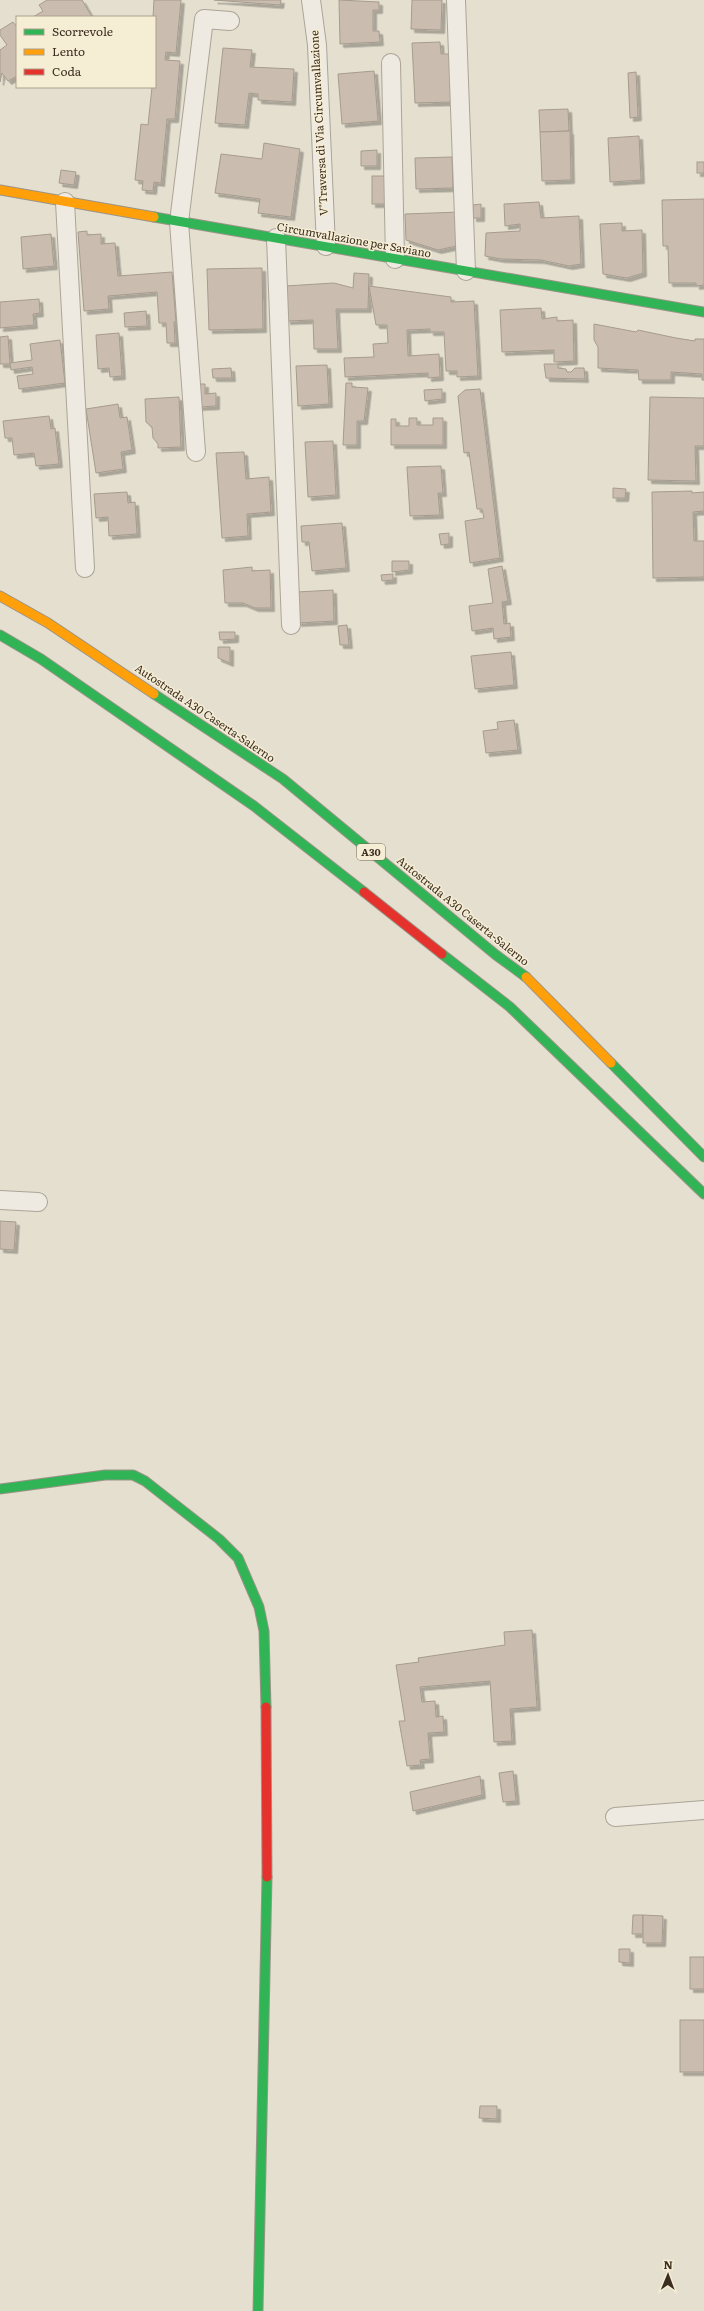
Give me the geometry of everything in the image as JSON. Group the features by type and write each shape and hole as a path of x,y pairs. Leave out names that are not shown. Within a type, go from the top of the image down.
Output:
{"main road":[{"name":"Circumvallazione per Saviano","path":"0,190 179,222 326,246 466,272 704,312"},
{"name":"Autostrada A30 Caserta-Salerno","path":"0,596 48,623 283,779 496,954 529,979 704,1157"},
{"path":"0,636 41,658 254,806 510,1007 704,1194"},
{"path":"0,1489 105,1475 133,1475 145,1481 219,1539 238,1558 260,1607 264,1631 266,1660 268,1818 258,2311"}],"street":[{"name":"V°Traversa di Via Circumvallazione","path":"311,0 317,45 326,246"},
{"path":"456,0 466,272"},
{"path":"196,452 179,222 204,18 230,21"},
{"path":"392,63 395,259"},
{"path":"65,202 85,568"},
{"path":"276,238 291,625"},
{"path":"0,1200 38,1202"},
{"path":"615,1817 704,1810"}],"building":[{"path":"47,0 82,0 91,16 35,16 43,11 39,5"},
{"path":"154,0 181,0 176,53 166,52 165,60 180,61 175,119 167,119 161,183 154,182 153,191 142,190 143,181 135,180 141,124 148,125 152,88 156,88 156,16 153,16"},
{"path":"214,0 281,0 280,5"},
{"path":"339,0 379,2 379,10 373,10 373,31 379,31 380,42 340,44"},
{"path":"412,0 442,0 441,30 411,29"},
{"path":"13,22 16,26 16,77 8,81 2,73 0,82 0,50 7,45 0,35 0,30"},
{"path":"440,42 441,54 450,54 452,102 415,103 412,43"},
{"path":"223,48 252,50 250,67 294,69 292,102 258,100 258,94 249,93 245,125 215,123"},
{"path":"374,71 378,121 342,124 338,74"},
{"path":"636,72 638,117 630,118 628,73"},
{"path":"568,109 569,131 540,132 539,110"},
{"path":"570,131 571,180 542,181 540,132"},
{"path":"639,136 641,180 610,182 608,138"},
{"path":"264,143 300,149 291,217 258,213 260,199 215,193 221,154 262,159"},
{"path":"377,150 377,166 361,166 361,151"},
{"path":"452,157 453,188 416,189 415,158"},
{"path":"697,162 704,162 704,173 697,173"},
{"path":"61,170 76,172 74,185 59,183"},
{"path":"372,176 387,176 387,204 372,204"},
{"path":"704,199 704,285 696,286 696,283 669,283 668,246 663,246 662,200"},
{"path":"539,202 541,218 579,216 581,264 569,266 541,260 501,259 485,256 486,233 520,231 520,224 505,226 504,204"},
{"path":"481,204 481,218 473,218 473,205"},
{"path":"460,212 461,245 438,250 406,240 405,214"},
{"path":"622,223 622,231 642,230 643,273 627,278 603,274 600,224"},
{"path":"87,231 87,235 101,234 101,244 115,243 118,276 172,272 176,322 174,322 175,343 167,343 166,323 159,323 157,292 108,296 109,309 84,311 78,232"},
{"path":"51,234 54,266 23,269 21,237"},
{"path":"262,268 263,329 209,330 207,269"},
{"path":"354,273 369,274 368,309 336,309 338,349 314,349 313,320 287,321 285,286 334,283 353,288"},
{"path":"369,286 451,297 451,302 474,301 478,376 457,377 457,371 446,371 444,332 430,332 430,329 407,330 408,356 439,354 440,377 428,378 428,373 345,377 344,358 374,357 373,344 388,343 387,325 376,325"},
{"path":"39,299 40,313 33,314 34,325 0,328 0,302"},
{"path":"541,308 542,319 557,317 557,321 573,320 574,361 554,362 554,350 502,352 500,310"},
{"path":"146,311 147,326 125,327 124,313"},
{"path":"594,324 636,332 638,330 695,341 695,339 704,339 704,380 702,380 702,374 671,372 671,380 639,380 638,370 598,368 598,347 594,340"},
{"path":"119,333 122,376 110,377 109,368 98,369 96,335"},
{"path":"8,336 10,364 0,364 0,337"},
{"path":"60,340 65,383 19,389 17,376 33,374 32,367 11,370 10,363 32,360 30,344"},
{"path":"544,364 558,364 558,368 566,369 567,372 571,372 575,368 584,368 585,379 546,378"},
{"path":"327,365 329,404 298,406 296,366"},
{"path":"231,368 232,378 213,378 212,369"},
{"path":"346,383 352,383 352,387 368,388 364,421 357,421 357,445 343,445"},
{"path":"197,384 205,384 205,394 216,393 216,406 198,407"},
{"path":"442,389 442,399 425,401 424,390"},
{"path":"480,389 500,558 470,563 465,521 484,518 482,509 477,509 469,452 464,453 458,396 465,390"},
{"path":"179,397 181,447 158,448 158,444 153,438 152,427 146,422 145,399"},
{"path":"650,397 704,398 704,446 695,446 696,481 648,480"},
{"path":"118,404 120,418 127,417 132,450 121,452 123,469 96,473 86,409"},
{"path":"49,416 51,429 55,428 59,464 36,466 34,453 14,455 12,438 5,438 3,421"},
{"path":"409,418 417,418 417,425 433,425 433,418 443,418 443,445 391,445 391,419 396,419 396,426 409,426"},
{"path":"333,441 336,495 308,497 305,442"},
{"path":"244,452 246,479 269,477 271,512 247,514 248,536 222,538 216,453"},
{"path":"441,466 443,493 438,493 440,515 410,516 407,467"},
{"path":"613,488 626,489 625,498 613,498"},
{"path":"692,491 692,493 704,492 704,511 693,512 694,541 704,541 704,577 653,578 652,492"},
{"path":"127,492 128,503 135,502 137,534 109,536 108,517 96,518 94,494"},
{"path":"342,523 346,568 312,571 309,542 302,542 301,526"},
{"path":"449,533 449,544 441,545 439,534"},
{"path":"392,561 409,561 409,570 392,572"},
{"path":"502,566 508,601 502,602 504,624 510,623 511,637 494,639 493,628 472,631 469,606 493,603 488,569"},
{"path":"252,567 252,571 270,570 271,608 255,608 243,603 225,603 223,570"},
{"path":"393,574 393,580 382,581 381,575"},
{"path":"333,590 334,621 298,623 297,592"},
{"path":"347,625 349,645 340,645 338,626"},
{"path":"219,632 235,632 235,639 220,640"},
{"path":"218,647 230,647 230,663 218,658"},
{"path":"511,652 514,685 475,689 471,656"},
{"path":"514,720 518,750 486,753 483,731 498,729 497,722"},
{"path":"0,1221 16,1222 14,1250 0,1249"},
{"path":"532,1630 537,1707 510,1709 512,1741 494,1742 490,1681 420,1687 422,1702 435,1701 436,1717 443,1716 444,1732 428,1733 430,1759 420,1760 421,1765 407,1766 399,1721 405,1721 396,1665 419,1662 418,1658 505,1645 504,1632"},
{"path":"513,1771 516,1801 503,1802 499,1773"},
{"path":"480,1776 482,1795 413,1811 410,1792"},
{"path":"633,1915 643,1915 643,1934 632,1934"},
{"path":"643,1915 663,1916 662,1943 643,1943"},
{"path":"619,1949 630,1949 630,1963 619,1962"},
{"path":"690,1957 704,1957 704,1989 690,1989"},
{"path":"680,2020 704,2020 704,2072 680,2072"},
{"path":"480,2106 497,2106 497,2119 479,2118"}],"traffic: fast":[{"path":"154,217 704,312"},
{"path":"0,635 41,659 254,806 364,892"},
{"path":"154,694 283,779 496,955 526,977"},
{"path":"442,954 510,1007 704,1194"},
{"path":"611,1063 704,1157"},
{"path":"0,1489 105,1475 133,1475 145,1481 219,1539 238,1558 259,1607 264,1631 266,1707"},
{"path":"258,2311 267,1877"}],"traffic: slow":[{"path":"0,190 154,217"},
{"path":"0,596 48,623 154,694"},
{"path":"526,977 611,1063"}],"traffic: jam":[{"path":"364,892 442,954"},
{"path":"266,1707 267,1877"}]}
